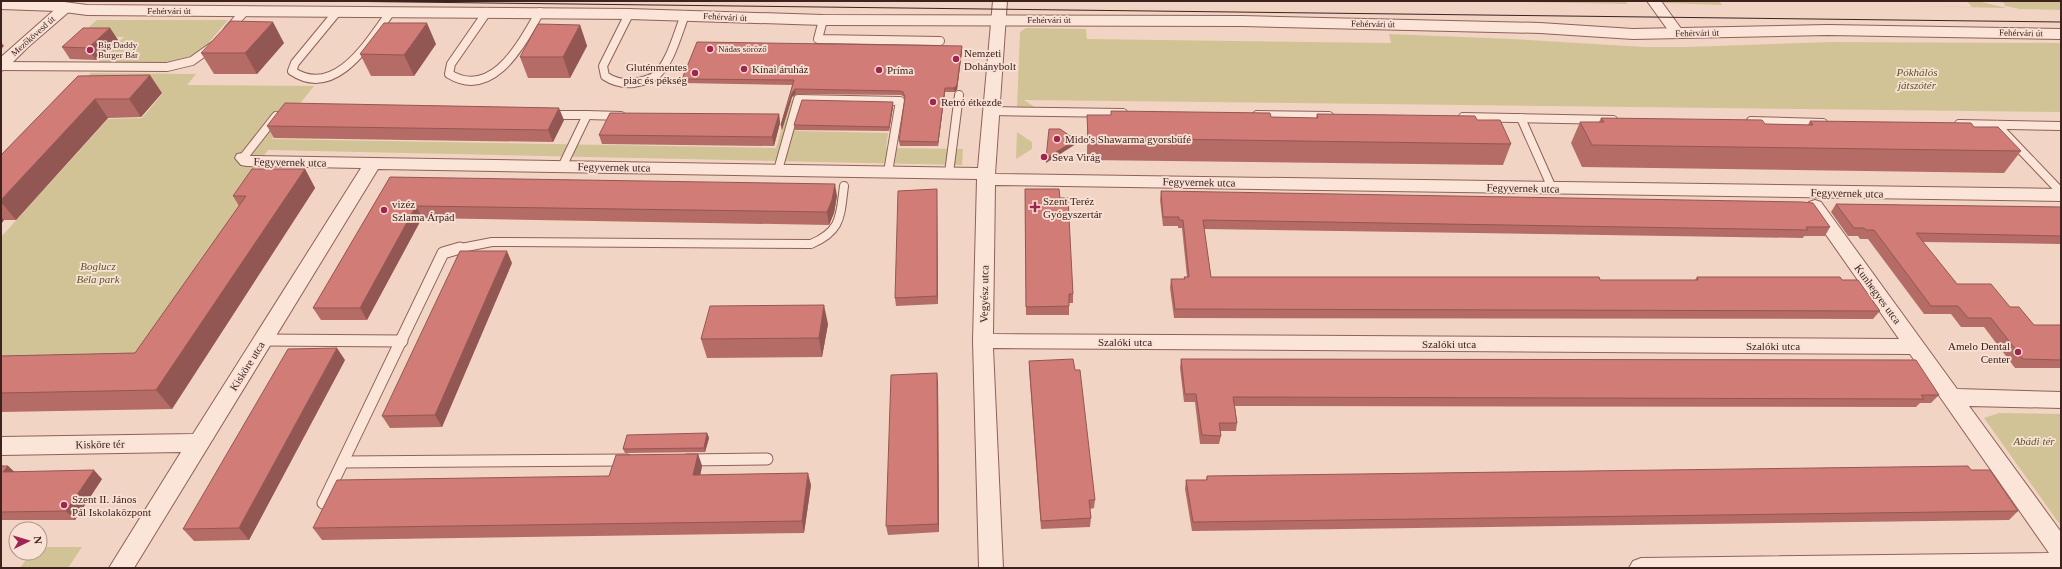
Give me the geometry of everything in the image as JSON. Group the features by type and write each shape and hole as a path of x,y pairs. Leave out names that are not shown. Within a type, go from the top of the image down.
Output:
{"street":[{"name":"Vegyész utca","path":"991,568 983,341 986,177 1000,1"},
{"path":"1654,1 1678,34"},
{"name":"Fehérvári út","path":"1,4 66,7 87,10 390,13 540,12 823,20 1258,21 1532,28 1633,34 1828,30 2061,34"},
{"name":"Mezőkövesd út","path":"1,66 23,44 66,7"},
{"name":"Fegyvernek utca","path":"243,158 247,161 949,173 986,177 1552,188 1805,192 2061,193"},
{"name":"Kisköre utca","path":"121,568 373,163"},
{"name":"Kunhegyes utca","path":"1805,192 1951,397"},
{"name":"Szalóki utca","path":"983,341 1916,346"},
{"path":"1951,397 2061,400"},
{"path":"1951,397 2061,551"},
{"name":"Kisköre tér","path":"1,446 199,443"},
{"path":"1641,568 2061,563"}],"lane":[{"path":"1,66 166,67 196,59 208,51 245,11"},
{"path":"336,12 295,63 292,71 300,78 312,79 328,76 344,70 354,62 390,13"},
{"path":"487,12 451,64 450,74 456,79 467,81 484,79 498,73 507,63 540,12"},
{"path":"629,14 603,66 605,76 612,81 625,84 640,82 655,76 663,67 685,15"},
{"path":"823,20 818,39 940,41"},
{"path":"949,173 959,95"},
{"path":"778,170 798,99 900,101 888,172"},
{"path":"243,158 282,109"},
{"path":"991,111 1131,113"},
{"path":"543,114 629,116"},
{"path":"1248,114 1339,116"},
{"path":"562,166 587,115"},
{"path":"1455,117 1621,120"},
{"path":"1520,118 1552,188"},
{"path":"1745,121 1836,123"},
{"path":"1949,124 2061,126"},
{"path":"1997,125 2061,193"},
{"path":"323,503 443,253 452,249 492,242 811,244 827,238 837,229 844,186"},
{"path":"263,340 402,341"},
{"path":"343,462 640,460"},
{"path":"677,460 767,460"}],"green space":[{"path":"1469,1 1625,1 1628,4"},
{"path":"1662,1 1719,1 1722,5 1664,3"},
{"path":"1967,1 1977,1 2007,8 1903,6 1972,7"},
{"path":"1998,1 2061,1 2061,10 2020,9 2005,6 2004,3"},
{"path":"97,20 228,20 202,49 188,57 177,61 164,63 136,63 98,62 124,37 79,36"},
{"name":"Pókhálós játszótér","path":"1026,28 1086,29 1087,39 1391,43 1389,34 1512,39 1645,47 1831,42 2061,43 2061,112 1024,100 1036,108 1017,107 1020,32"},
{"name":"Boglucz Béla park","path":"91,73 196,74 187,85 314,86 272,139 776,148 790,100 803,100 795,131 888,133 886,148 963,149 962,165 268,150 246,180 266,180 147,370 1,373 1,237 108,119 142,118 163,93 91,94 1,166"},
{"path":"1017,132 1032,142 1032,149 1016,159"},
{"name":"Abádi tér","path":"1999,413 2061,414 2061,526 1984,418"},
{"path":"48,547 82,547 68,568 20,568 25,561 48,561"}],"building":[{"path":"231,21 273,22 245,53 201,53"},
{"path":"384,23 427,23 404,55 360,54"},
{"path":"538,24 580,25 563,57 520,57"},
{"path":"83,28 110,28 88,48 62,47"},
{"path":"697,42 962,46 957,85 954,88 945,88 938,142 899,141 905,97 903,92 900,91 795,89 792,93 781,125 794,80 682,79"},
{"path":"150,75 129,99 95,99 1,200 1,155 78,76"},
{"path":"802,100 893,102 889,127 794,125"},
{"path":"285,103 559,108 548,130 267,126"},
{"path":"1111,111 1270,113 1271,117 1318,118 1317,114 1475,116 1477,120 1500,120 1511,144 1088,138 1087,115 1111,115"},
{"path":"610,113 779,114 772,137 599,135"},
{"path":"1601,118 1762,120 1765,124 1813,125 1810,121 1971,123 1974,127 1998,127 2021,151 1592,145 1580,122 1604,122"},
{"path":"1049,129 1060,129 1076,140 1046,158"},
{"path":"252,169 305,169 156,390 1,393 1,356 135,353 246,196 233,196"},
{"path":"390,177 835,184 832,200 827,212 416,206 360,308 313,308"},
{"path":"937,189 937,296 895,298 898,191"},
{"path":"1025,189 1059,189 1060,198 1068,198 1073,294 1069,294 1069,306 1026,307"},
{"path":"1161,191 1813,203 1830,227 1806,227 1808,230 1203,220 1211,277 1599,277 1600,280 1698,280 1697,277 1840,277 1842,280 1858,280 1880,311 1175,309 1171,279 1185,279 1184,277 1189,277 1183,220 1179,220 1179,217 1163,217"},
{"path":"1836,204 2061,207 2061,236 1916,233 1957,284 1991,284 2010,307 2019,307 2034,325 2061,325 2061,360 2023,359 1991,318 1968,318 1958,306 1931,306 1874,230 1854,228"},
{"path":"460,251 507,251 435,415 382,416"},
{"path":"824,305 819,338 701,339 710,306"},
{"path":"337,348 239,528 183,529 288,349"},
{"path":"1073,359 1075,370 1080,370 1095,500 1089,500 1091,518 1041,521 1029,361"},
{"path":"1181,359 1916,360 1939,395 1921,395 1924,399 1233,397 1237,423 1219,423 1221,436 1202,435 1196,394 1185,394"},
{"path":"937,373 938,524 886,526 891,375"},
{"path":"707,433 704,448 623,449 627,435"},
{"path":"698,454 693,475 808,473 802,521 313,528 337,480 609,476 616,455"},
{"path":"1,466 8,466 3,472 94,470 66,511 1,512"},
{"path":"1968,466 1971,470 1990,470 2018,511 1193,522 1186,480 1207,480 1207,476"}],"tram line":[{"path":"323,1 2061,22"}],"place":[{"name":"Nádas söröző","path":"710,49"},
{"name":"Big Daddy Burger Bár","path":"90,50"},
{"name":"Nemzeti Dohánybolt","path":"956,59"},
{"name":"Kínai áruház","path":"744,69"},
{"name":"Príma","path":"879,70"},
{"name":"Gluténmentes piac és pékség","path":"695,73"},
{"name":"Retró étkezde","path":"933,102"},
{"name":"Mido's Shawarma gyorsbüfé","path":"1057,139"},
{"name":"Seva Virág","path":"1044,157"},
{"name":"Szent Teréz Gyógyszertár","path":"1035,207"},
{"name":"vizéz Szlama Árpád","path":"384,210"},
{"name":"Amelo Dental Center","path":"2018,352"},
{"name":"Szent II. János Pál Iskolaközpont","path":"64,505"}]}
